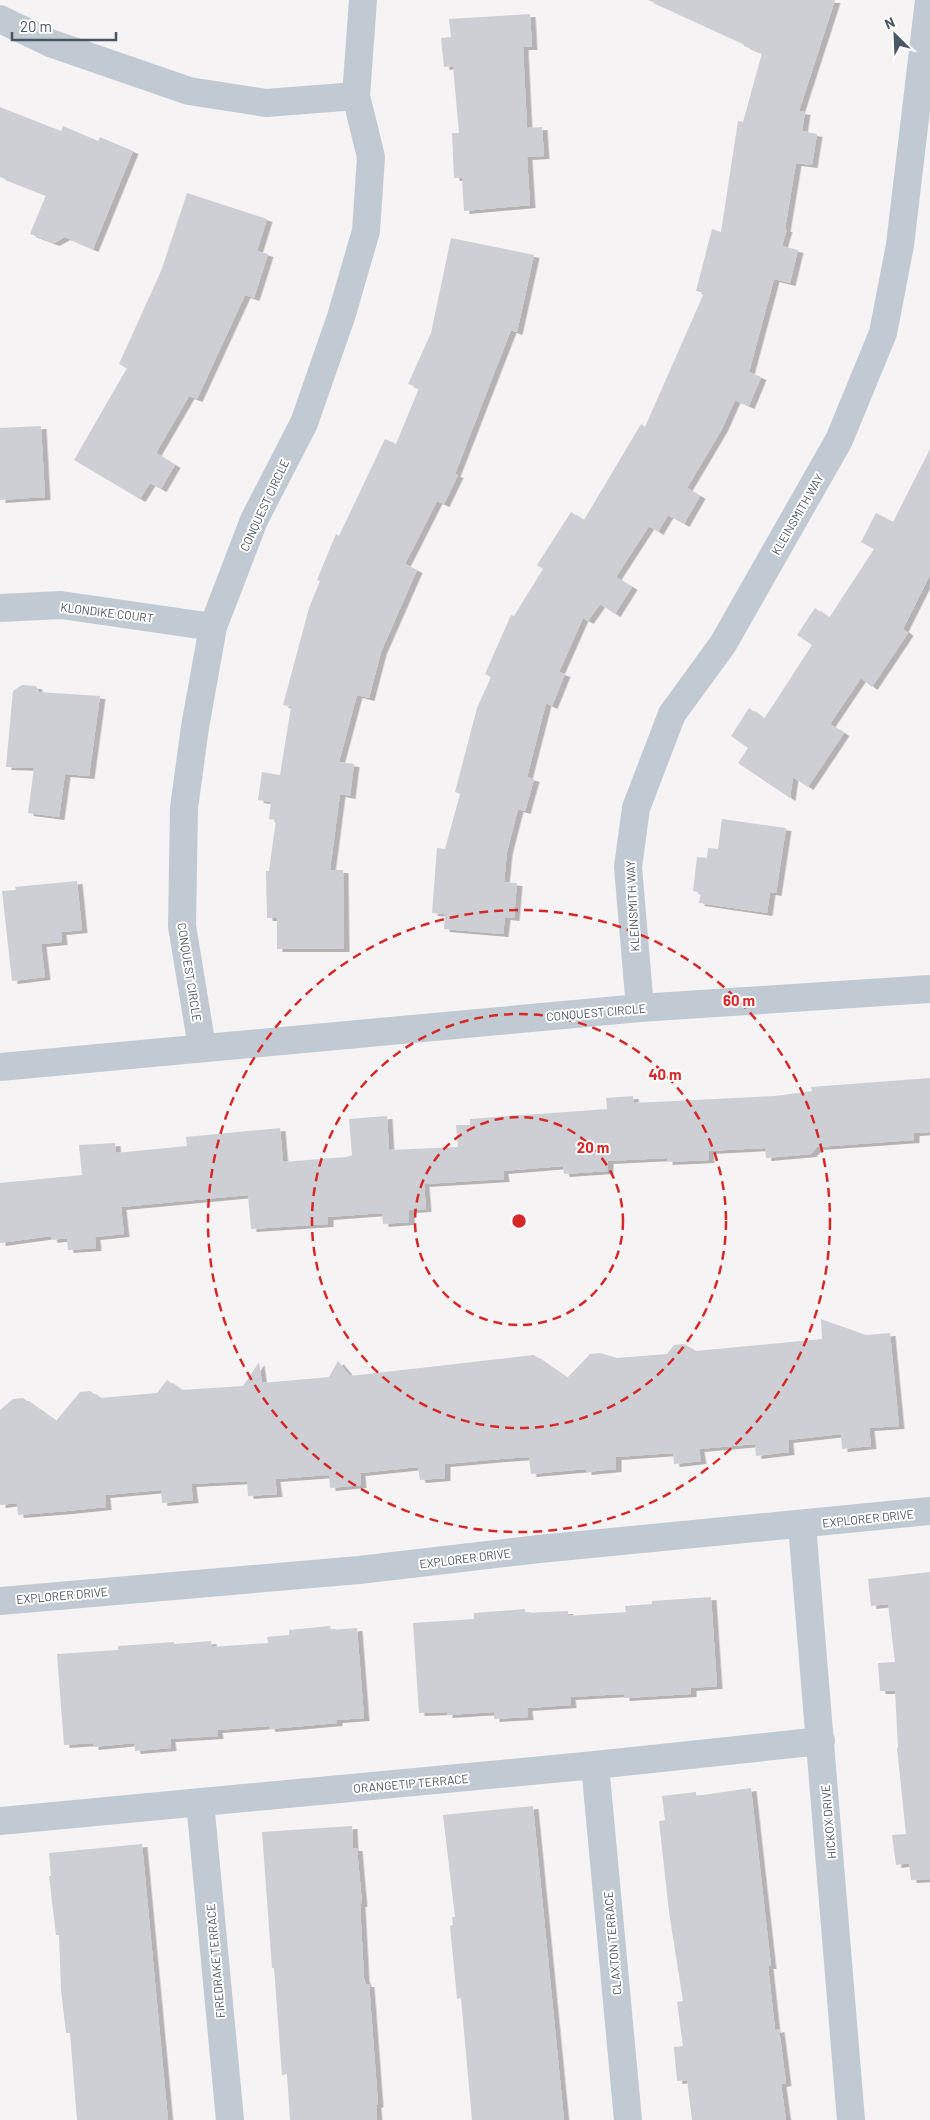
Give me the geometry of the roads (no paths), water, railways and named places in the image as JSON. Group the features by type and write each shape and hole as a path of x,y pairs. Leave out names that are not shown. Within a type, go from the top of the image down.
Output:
{"street":[{"name":"CONQUEST CIRCLE","path":"202,1047 182,926 184,808 195,727 213,627 254,520 304,422 341,317 366,231 371,157 356,96 362,0"},
{"name":"KLEINSMITH WAY","path":"640,1008 628,866 636,808 672,714 723,644 839,440 884,332 900,245 929,0"},
{"path":"0,19 50,44 189,91 266,103 356,96"},
{"name":"KLONDIKE COURT","path":"0,608 61,605 213,627"},
{"name":"CONQUEST CIRCLE","path":"0,1067 640,1008 930,989"},
{"name":"EXPLORER DRIVE","path":"0,1601 359,1570 539,1549 930,1512"},
{"name":"HICKOX DRIVE","path":"802,1525 851,2120"},
{"name":"ORANGETIP TERRACE","path":"0,1821 821,1742"},
{"name":"CLAXTON TERRACE","path":"595,1765 628,2120"},
{"name":"FIREDRAKE TERRACE","path":"200,1802 230,2120"}]}
